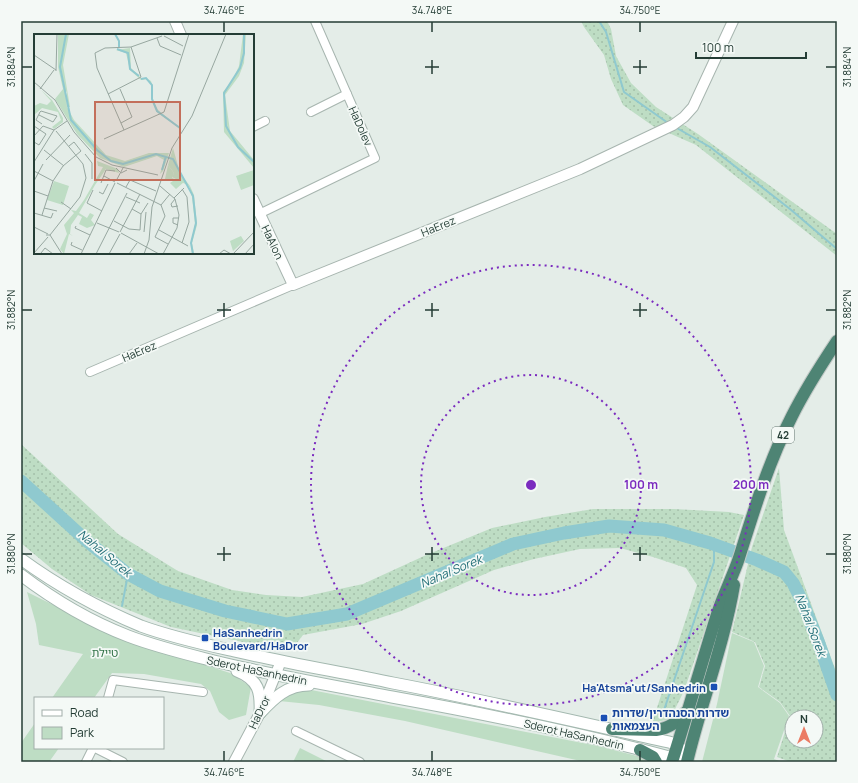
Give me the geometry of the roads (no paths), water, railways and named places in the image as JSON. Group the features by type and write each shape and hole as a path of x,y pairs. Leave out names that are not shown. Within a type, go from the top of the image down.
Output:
{"highway":[{"name":"42","path":"673,760 677,744 690,709 719,610 738,560 772,460 792,416 812,380 837,341"},
{"name":"42","path":"687,759 705,700 731,603 738,560"},
{"path":"612,729 663,729 676,723 690,709"},
{"path":"640,750 653,757 656,762"}],"main road":[{"name":"Sderot HaSanhedrin","path":"21,559 45,577 73,594 142,626 174,637 280,661 395,683 677,744"},
{"name":"Sderot HaSanhedrin","path":"21,575 43,592 111,629 173,651 275,675 571,732 673,760 687,759"},
{"path":"217,662 247,675 252,680 259,691 260,713"},
{"path":"260,713 282,691 305,685 331,685"},
{"path":"677,744 687,759"}],"street":[{"path":"175,21 182,34"},
{"name":"HaDolev","path":"259,214 375,158 315,21"},
{"name":"HaErez","path":"90,372 293,285 580,168 677,122 684,118 693,107 733,21"},
{"path":"311,112 347,94"},
{"path":"254,126 265,121"},
{"name":"HaAlon","path":"254,202 293,285"},
{"name":"HaDror","path":"234,762 260,713 280,661"},
{"path":"108,697 113,680 203,692"},
{"path":"296,731 360,762"},
{"path":"86,762 93,749"},
{"path":"96,749 123,762"}],"waterway":[{"path":"599,21 606,32 624,92 668,123"},
{"path":"675,127 710,147 790,209 837,249"},
{"name":"Nahal Sorek","path":"21,481 88,542 128,574 160,591 225,611 287,624 347,614 513,544 564,533 609,526 664,530 710,543 757,560 784,572 793,583 802,601 837,695"},
{"path":"663,713 714,562 714,548 710,543"},
{"path":"122,606 128,574"}],"place":[{"name":"HaSanhedrin Boulevard/HaDror","path":"205,638"},
{"name":"Ha'Atsma'ut/Sanhedrin","path":"714,687"},
{"name":"שדרות הסנהדרין/שדרות העצמאות","path":"604,718"}],"park label":[{"name":"טיילת","path":"105,652"}]}
